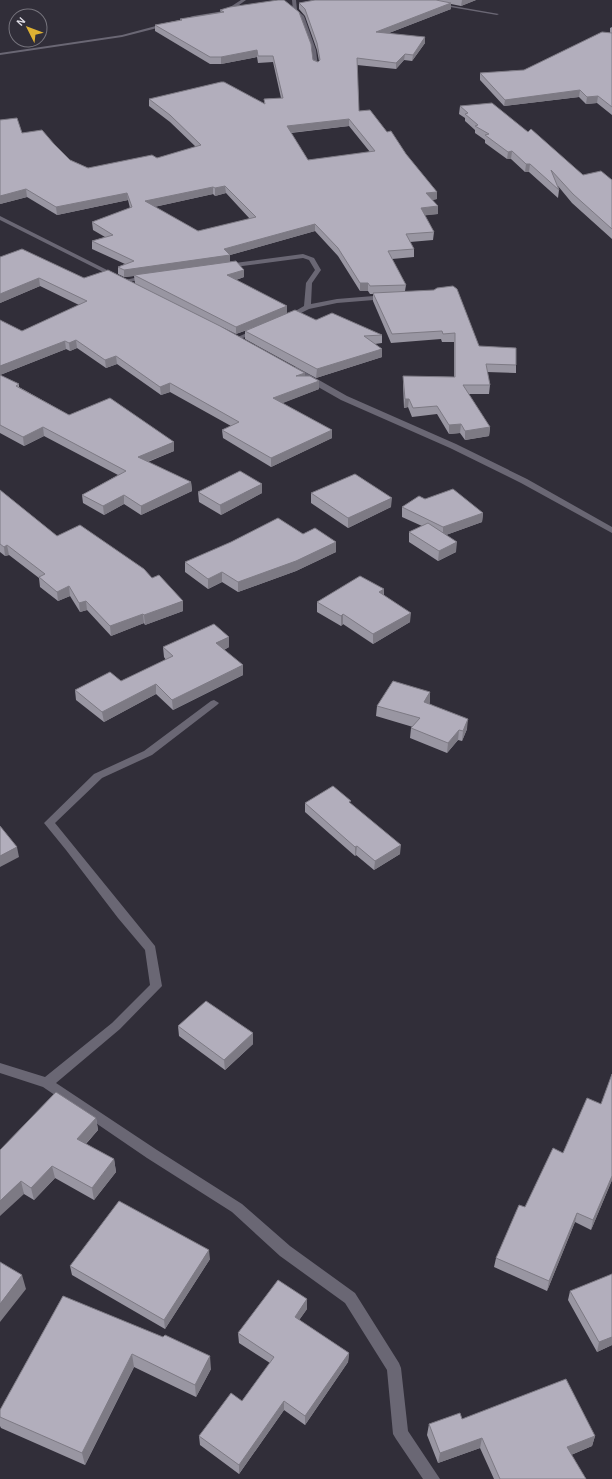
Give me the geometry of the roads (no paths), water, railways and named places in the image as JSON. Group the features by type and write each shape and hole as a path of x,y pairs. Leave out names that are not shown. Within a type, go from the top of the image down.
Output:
{"street":[{"path":"0,54 122,36 195,16 223,13 244,0"},
{"path":"286,1 295,0 295,11 302,16 314,50 316,66"},
{"path":"411,0 497,14"},
{"path":"234,7 248,6"},
{"path":"0,218 137,288"},
{"path":"219,267 303,256 309,257 318,270 309,283 307,307"},
{"path":"124,281 153,276"},
{"path":"277,322 307,307 337,301 396,297"},
{"path":"236,339 263,328"},
{"path":"287,366 344,398 453,446 524,481 612,530"},
{"path":"47,1083 116,1026 156,986 151,949 122,915 70,847 49,823 98,776 148,752 214,703"},
{"path":"0,1068 47,1083 152,1154 237,1208 285,1251 350,1298 394,1368 401,1434 432,1479"}]}
